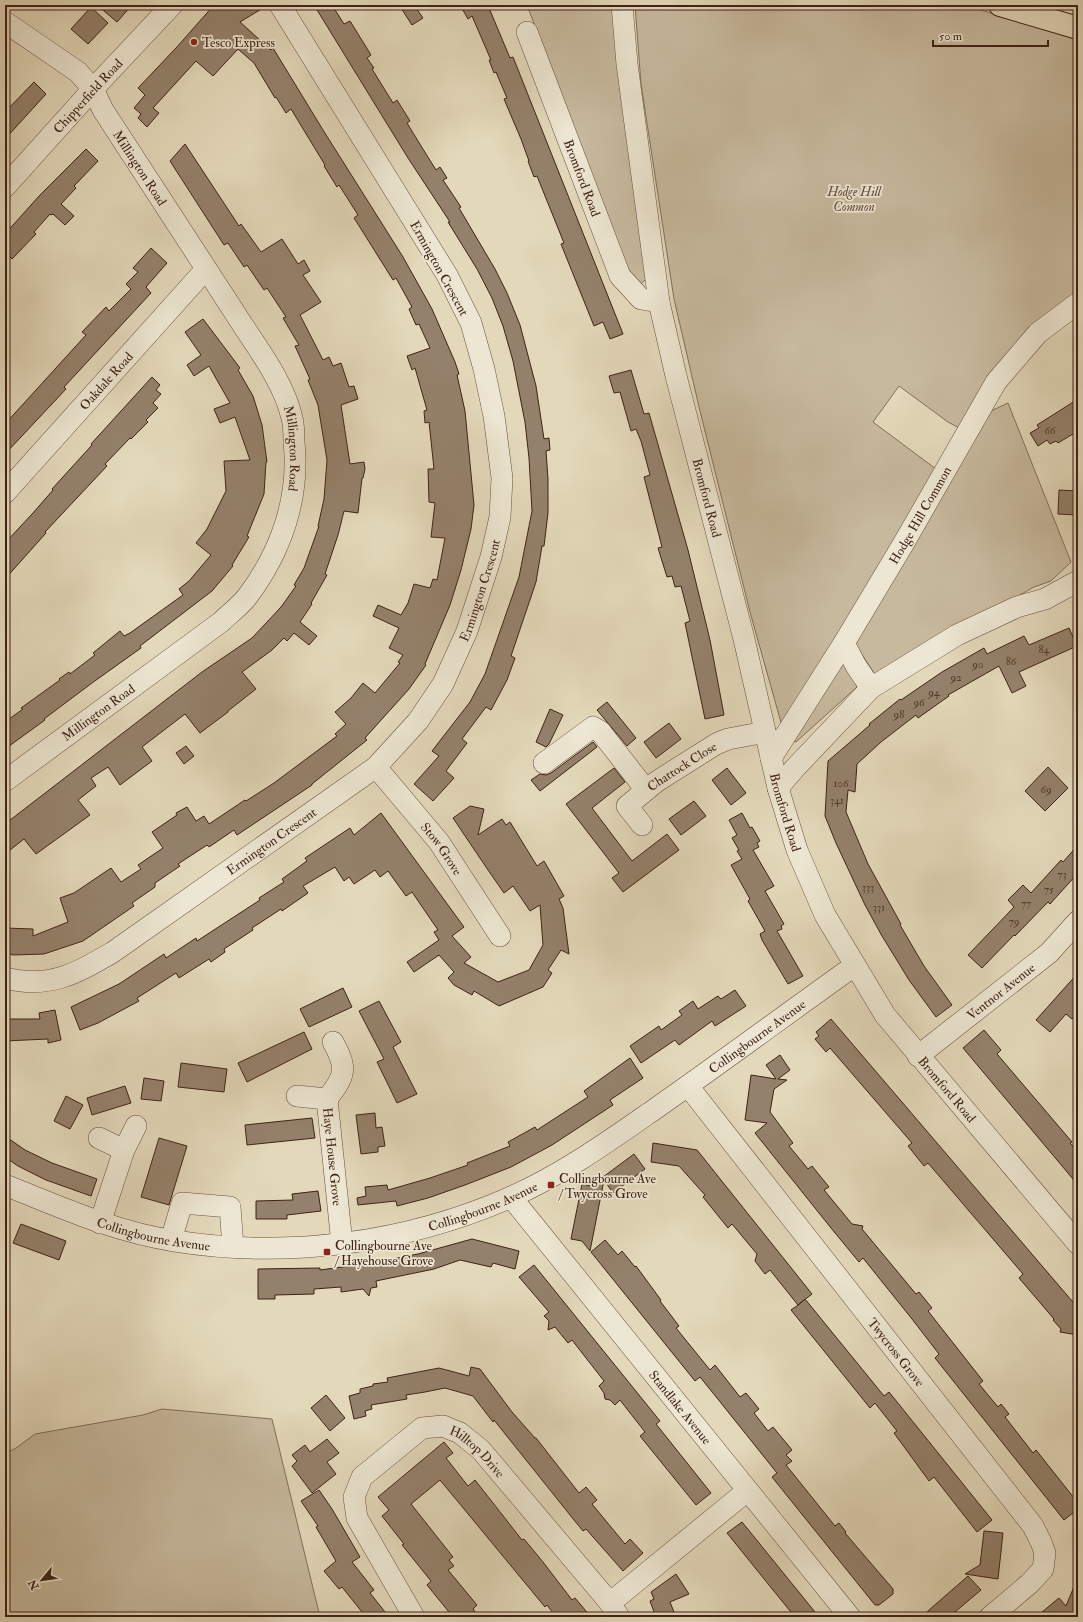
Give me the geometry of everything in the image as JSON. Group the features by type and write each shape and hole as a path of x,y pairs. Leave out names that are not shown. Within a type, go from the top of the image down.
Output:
{"main road":[{"path":"1000,5 1078,28"}],"street":[{"name":"Chipperfield Road","path":"5,187 93,89 172,5"},
{"name":"Ermington Crescent","path":"5,978 20,981 40,982 59,978 82,970 113,952 376,767 418,721 443,684 468,631 491,557 500,517 502,478 494,416 484,369 471,323 447,275 280,5"},
{"name":"Bromford Road","path":"622,5 627,64 659,302 676,376 744,639 778,788 797,850 825,915 854,966 885,1015 1078,1244"},
{"name":"Millington Road","path":"5,22 78,72 93,89 103,110 272,372 284,394 292,419 296,462 292,502 285,526 274,555 246,598 221,622 5,781"},
{"name":"Bromford Road","path":"527,32 620,276 641,299 659,302"},
{"name":"Oakdale Road","path":"5,493 206,269"},
{"name":"Hodge Hill Common","path":"771,758 844,643 921,514 996,382 1038,333 1078,302"},
{"path":"778,788 871,688 957,636 1017,607 1045,599 1078,581"},
{"path":"844,643 856,666 871,688"},
{"path":"544,763 593,726 600,731 646,790"},
{"name":"Chattock Close","path":"642,825 627,806 646,790 716,744 728,739 765,732"},
{"name":"Stow Grove","path":"376,767 439,842 500,936"},
{"name":"Ventnor Avenue","path":"918,1056 1049,953 1078,921"},
{"name":"Collingbourne Avenue","path":"5,1185 100,1223 170,1240 233,1247 284,1248 342,1244 386,1237 430,1226 467,1215 512,1197 554,1176 589,1154 688,1086 854,966"},
{"path":"327,1099 339,1084 343,1072 342,1062 333,1042"},
{"name":"Twycross Grove","path":"688,1086 1033,1526 1045,1553 1043,1568 1029,1584 990,1617"},
{"name":"Haye House Grove","path":"297,1096 327,1099 342,1244"},
{"path":"100,1223 124,1150 136,1126"},
{"path":"99,1138 124,1150"},
{"name":"Standlake Avenue","path":"512,1197 747,1491 850,1617"},
{"path":"170,1240 182,1203 230,1207 233,1247"},
{"name":"Hilltop Drive","path":"414,1617 357,1518 354,1497 362,1477 422,1428 443,1426 460,1433 481,1450 614,1610 747,1491"}],"green space":[{"path":"527,5 614,5 650,275 639,286 626,266"},
{"name":"Hodge Hill Common","path":"635,5 965,5 1078,40 1078,296 961,429 948,422 899,386 873,422 944,475 991,411 1008,403 1071,562 1051,581 1034,587 876,676 853,641 782,726 750,612 674,299 641,84"},
{"path":"1057,5 1078,5 1078,12"},
{"path":"845,655 857,687 796,742 790,740"},
{"path":"162,1409 272,1419 320,1617 5,1617 5,1454 35,1434 143,1415"}],"building":[{"path":"97,5 132,5 117,22"},
{"path":"214,5 268,5 240,22 271,50 273,48 403,257 432,309 459,374 457,375 465,411 474,505 471,529 461,570 450,605 425,664 426,665 409,689 365,738 367,740 312,785 237,835 234,830 209,847 207,845 178,864 180,866 155,883 155,887 132,903 134,906 83,941 44,954 13,955 5,952 5,928 33,929 33,936 68,922 60,898 74,893 111,868 121,882 141,869 138,865 163,848 152,832 177,815 176,813 187,807 196,821 204,816 209,824 274,783 337,736 335,734 346,724 335,712 351,698 363,683 375,693 400,663 398,662 403,655 389,648 399,628 373,616 378,605 401,615 408,603 414,584 430,588 433,579 437,580 445,538 431,537 435,503 429,502 428,469 434,469 429,422 425,423 424,411 427,410 415,368 412,370 407,356 430,348 419,324 416,325 409,309 412,307 396,278 393,280 354,218 358,215 339,185 337,187 291,109 286,113 254,63 238,49 213,76 196,61 153,108 159,113 147,127 138,118 141,114 134,108 145,95 138,88"},
{"path":"314,5 332,5 344,24 350,21 371,55 367,58 374,68 372,69 393,103 397,100 410,121 407,123 436,170 440,167 447,178 443,180 461,207 459,208 495,269 520,325 536,386 544,439 549,438 550,450 546,451 548,513 544,546 542,546 536,582 511,656 515,658 507,680 491,710 486,707 462,739 467,743 446,771 454,778 433,801 414,784 439,756 432,751 470,702 485,674 519,577 532,511 525,422 513,361 503,326 492,298 477,269 448,222 450,222 408,158"},
{"path":"399,5 414,5 423,18 412,25"},
{"path":"460,5 494,5 489,8 510,58 513,57 623,334 610,339 603,322 594,326 561,244 564,243 537,176 534,177 521,139 504,99 507,98 496,72 494,73 489,60 491,60 472,16 468,19"},
{"path":"91,7 108,23 88,44 71,29"},
{"path":"34,82 46,94 5,139 5,112"},
{"path":"185,144 239,226 241,224 261,252 282,239 298,264 304,260 310,271 303,275 321,302 300,315 323,360 329,357 333,366 341,363 349,387 354,386 358,399 341,405 350,464 364,462 365,469 362,478 358,513 344,511 325,574 327,575 311,603 312,604 300,622 317,636 309,645 294,633 287,641 284,638 272,650 242,672 256,689 228,712 200,733 185,714 142,747 152,761 120,785 108,767 91,778 96,786 78,800 90,815 36,854 24,839 5,854 5,824 202,672 252,638 281,607 296,586 294,585 304,568 319,526 324,499 327,460 318,405 308,380 310,379 295,346 299,345 283,318 286,317 267,288 264,290 247,265 244,267 228,243 224,245 170,161"},
{"path":"86,149 98,161 74,186 76,188 61,204 74,216 65,225 53,214 50,214 34,232 36,234 12,259 5,252 5,234 40,195"},
{"path":"151,248 167,263 146,287 151,293 64,387 66,389 5,454 5,424 86,335 82,332 106,307 109,311 131,289 126,284 138,272 133,268"},
{"path":"203,319 240,368 238,370 253,396 262,425 267,462 264,494 247,536 249,537 232,565 233,566 212,591 140,646 141,648 5,749 5,722 23,709 21,708 60,680 59,679 69,672 70,674 95,655 93,653 120,631 124,636 130,633 183,595 179,589 189,581 211,555 196,543 207,529 226,491 224,461 250,460 235,417 220,423 214,409 230,403 209,366 194,376 187,365 201,355 185,332"},
{"path":"631,370 644,414 649,413 688,550 710,640 724,715 705,719 685,623 690,621 681,586 675,587 672,576 667,577 658,548 662,547 644,477 650,475 641,441 636,429 631,431 620,392 614,393 609,376"},
{"path":"152,377 160,385 156,390 161,394 153,403 158,408 146,420 148,422 105,464 107,466 45,532 46,533 5,579 5,543 53,490 52,489 92,445 91,444"},
{"path":"1078,399 1078,431 1058,443 1056,441 1050,444 1047,440 1038,446 1030,433 1039,428 1037,425"},
{"path":"1059,490 1078,491 1078,515 1058,514"},
{"path":"1069,628 1077,646 1019,672 1026,686 1012,693 999,666 948,695 949,696 918,718 916,715 881,742 857,764 855,792 848,790 846,812 868,864 901,924 900,925 924,966 952,1005 936,1017 909,980 882,936 865,905 836,843 825,816 828,761 870,725 869,724 900,699 901,700 942,672 984,648 987,654 1024,636 1029,645"},
{"path":"607,702 636,738 627,746 597,710"},
{"path":"550,709 563,715 549,744 546,747 536,742"},
{"path":"669,723 681,739 656,758 644,742"},
{"path":"593,742 597,747 540,791 531,780 540,774 546,775 551,773"},
{"path":"186,746 194,756 184,764 176,753"},
{"path":"1048,767 1068,788 1045,811 1025,791"},
{"path":"614,768 625,782 592,808 632,861 667,834 679,850 623,892 612,878 619,873 566,804"},
{"path":"727,768 746,793 731,805 712,780"},
{"path":"694,801 706,816 681,835 669,819"},
{"path":"470,806 484,809 478,835 502,819 506,825 510,822 537,866 544,861 564,896 559,899 563,908 569,954 561,950 548,970 552,973 543,987 499,1006 474,991 472,995 454,985 448,978 454,972 439,955 414,972 407,962 439,940 434,932 438,930 412,892 406,896 388,871 380,877 375,870 354,884 349,877 344,881 335,867 303,886 308,893 282,911 281,909 252,928 253,930 224,949 225,952 211,962 209,959 179,978 176,973 137,998 139,1001 98,1023 80,1030 71,1007 119,984 164,954 166,958 196,938 197,941 260,900 259,898 284,882 282,879 307,861 305,858 350,828 354,835 381,813 464,927 452,936 471,957 464,963 498,982 529,970 543,945 540,905 530,911 513,886 504,893 453,818"},
{"path":"742,813 750,828 752,827 760,841 757,843 759,847 753,850 774,886 765,891 784,924 781,926 782,929 777,931 803,976 788,984 762,940 760,934 765,931 748,901 750,899 731,865 742,859 732,838 737,835 729,820"},
{"path":"1078,845 1078,873 1050,904 1048,902 982,968 968,955 1014,907 1008,900 1023,885 1031,893 1061,860 1063,862"},
{"path":"1078,973 1078,1012 1072,1019 1066,1014 1050,1032 1036,1020"},
{"path":"343,988 352,1007 309,1027 300,1009"},
{"path":"735,990 746,1006 715,1026 712,1021 679,1045 675,1040 641,1063 630,1046 659,1026 661,1030 682,1015 679,1011 693,1001 698,1009 718,996 721,999"},
{"path":"379,1001 401,1042 393,1047 417,1094 397,1103 377,1062 384,1059 359,1011"},
{"path":"55,1010 61,1040 48,1043 48,1039 5,1041 5,1019 40,1019 39,1013"},
{"path":"831,1019 1078,1308 1078,1335 1060,1332 1061,1329 1053,1320 1054,1319 1019,1278 1023,1274 928,1163 924,1166 908,1146 912,1143 830,1048 826,1052 815,1039 819,1036 816,1032"},
{"path":"984,1030 1001,1050 997,1054 1072,1142 1070,1143 1078,1152 1078,1185 963,1048"},
{"path":"304,1032 312,1049 247,1082 238,1063"},
{"path":"780,1055 790,1070 778,1079 787,1080 774,1089 770,1112 793,1143 789,1146 808,1169 812,1166 829,1187 824,1190 852,1224 863,1226 862,1229 916,1294 919,1292 932,1308 928,1311 983,1381 979,1384 998,1407 1001,1404 1009,1414 1005,1417 1033,1453 1036,1450 1078,1503 1078,1509 1064,1520 935,1358 939,1354 912,1319 863,1258 859,1262 755,1133 767,1123 745,1120 751,1075 776,1079 766,1065"},
{"path":"630,1058 643,1078 610,1100 613,1105 552,1145 511,1167 428,1198 397,1206 396,1201 358,1205 357,1198 366,1196 365,1187 387,1185 388,1190 468,1165 467,1163 510,1146 508,1142 535,1127 537,1130 588,1097 584,1091"},
{"path":"181,1063 227,1069 224,1092 178,1087"},
{"path":"144,1078 164,1081 161,1101 141,1099"},
{"path":"125,1086 131,1103 92,1115 87,1098"},
{"path":"66,1096 83,1105 70,1129 54,1121"},
{"path":"375,1113 376,1128 382,1127 385,1146 378,1147 378,1152 361,1154 356,1115"},
{"path":"312,1118 315,1138 247,1145 245,1125"},
{"path":"5,1136 25,1150 52,1163 97,1179 91,1196 46,1180 18,1166 5,1157"},
{"path":"159,1138 187,1146 169,1205 141,1197"},
{"path":"653,1143 697,1150 812,1294 805,1299 884,1396 889,1392 992,1520 977,1532 934,1477 929,1481 894,1433 897,1431 875,1403 870,1408 791,1310 798,1305 770,1270 765,1274 755,1261 757,1254 732,1224 728,1228 703,1197 705,1195 679,1166 651,1162"},
{"path":"634,1154 645,1169 613,1193 604,1180 590,1251 582,1241 571,1239 582,1184 591,1186"},
{"path":"318,1191 321,1211 287,1215 287,1219 256,1219 256,1201 293,1200 292,1194"},
{"path":"21,1224 66,1241 59,1260 13,1243"},
{"path":"472,1239 519,1251 515,1269 493,1263 491,1267 460,1260 434,1269 376,1281 377,1287 371,1288 369,1296 363,1289 341,1292 341,1287 314,1289 314,1294 275,1295 275,1299 258,1299 258,1269 320,1268 320,1270 378,1262 418,1254"},
{"path":"605,1240 618,1255 622,1251 635,1267 636,1266 679,1326 676,1328 710,1370 715,1365 740,1397 746,1393 759,1409 754,1413 768,1431 773,1427 792,1450 786,1455 792,1461 786,1465 835,1526 839,1523 846,1532 845,1533 893,1589 893,1594 879,1605 875,1605 772,1477 777,1473 700,1377 695,1381 591,1252"},
{"path":"534,1265 660,1421 656,1424 711,1493 696,1505 640,1436 645,1432 620,1400 615,1405 610,1400 605,1399 604,1393 599,1386 604,1381 572,1340 568,1343 555,1327 548,1330 549,1321 544,1316 549,1312 519,1277"},
{"path":"471,1367 480,1369 512,1412 536,1438 579,1493 586,1487 597,1500 592,1504 625,1544 630,1539 643,1553 623,1571 586,1529 583,1531 473,1396 445,1388 406,1395 407,1399 371,1405 372,1409 365,1411 366,1416 354,1419 349,1396 360,1393 360,1389 373,1386 373,1384 388,1382 387,1378 439,1368 469,1376"},
{"path":"326,1395 345,1418 330,1431 311,1408"},
{"path":"327,1439 339,1453 327,1462 336,1474 312,1493 292,1466 297,1461 292,1455 305,1445 310,1452"},
{"path":"444,1442 453,1453 446,1458 468,1486 475,1480 522,1540 524,1539 543,1562 572,1600 575,1598 591,1617 556,1617 547,1605 545,1607 440,1480 411,1504 453,1557 449,1560 454,1566 448,1570 477,1605 473,1609 479,1617 453,1617 427,1585 431,1581 402,1545 404,1544 382,1516 389,1510 378,1497"},
{"path":"319,1490 360,1557 352,1562 374,1590 370,1593 385,1612 378,1617 366,1617 342,1587 339,1589 324,1571 336,1561 316,1527 318,1526 301,1501"},
{"path":"742,1522 819,1617 795,1617 773,1590 727,1533"},
{"path":"984,1531 1003,1533 998,1579 965,1574 980,1565"},
{"path":"676,1574 689,1594 670,1602 676,1617 656,1617 650,1601 654,1599 651,1592"},
{"path":"968,1576 981,1590 949,1617 921,1617"},
{"path":"1078,1577 1078,1611 1073,1615 1075,1617 1036,1617 1059,1598 1066,1606"}],"place":[{"name":"Tesco Express","path":"194,42"},
{"name":"Collingbourne Ave / Twycross Grove","path":"551,1185"},
{"name":"Collingbourne Ave / Hayehouse Grove","path":"327,1252"}]}
